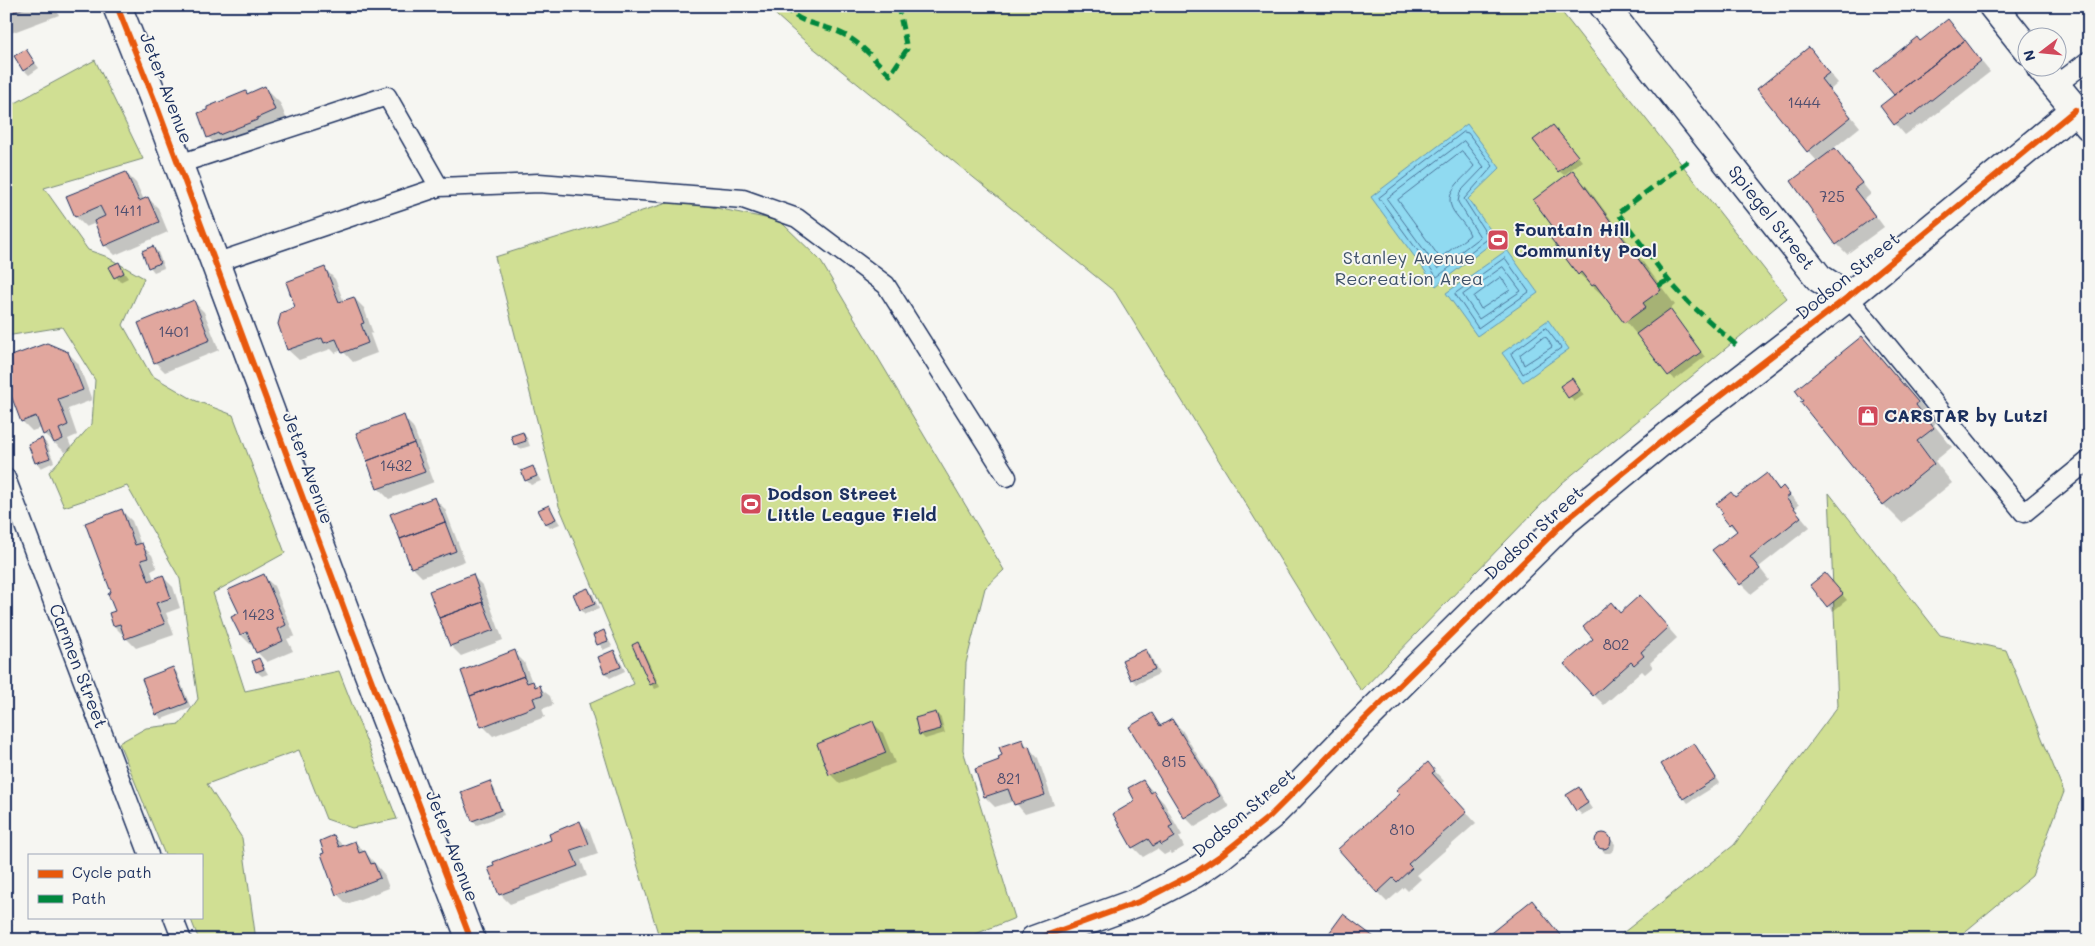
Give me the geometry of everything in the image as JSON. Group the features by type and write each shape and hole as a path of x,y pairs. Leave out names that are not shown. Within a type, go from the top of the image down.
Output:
{"street":[{"name":"Jeter Avenue","path":"117,6 179,164 346,613 471,940"},
{"name":"Spiegel Street","path":"1604,6 1819,278 1848,297"},
{"path":"1996,7 2018,37"},
{"path":"2050,78 2082,118"},
{"name":"Dodson Street","path":"1034,940 1141,901 1195,873 1220,856 1292,796 1356,728 1564,522 1673,432 2082,118"}],"lane":[{"path":"2068,70 2087,65"},
{"path":"179,164 387,96 439,187"},
{"path":"215,262 439,187 539,182 743,199 797,218 886,285 1007,477"},
{"name":"Spiegel Street","path":"1848,297 2024,513 2089,460"},
{"name":"Carmen Street","path":"6,478 149,854"},
{"path":"173,918 182,940"}],"green space":[{"name":"Stanley Avenue Recreation Area","path":"766,6 1557,6 1787,298 1562,483 1361,691 1115,292 806,42"},
{"path":"95,60 143,159 44,188 88,250 105,256 144,278 123,325 151,375 194,400 233,415 285,553 213,593 245,691 339,671 397,819 352,828 326,819 299,750 207,784 242,838 256,940 199,940 190,918 202,918 202,854 165,854 119,743 146,728 180,724 198,699 180,579 127,486 64,507 49,472 92,424 95,380 62,327 6,336 6,102 8,107"},
{"path":"677,200 780,221 820,260 1004,570 985,588 966,663 963,750 1015,918 961,940 660,940 589,704 634,684 559,506 495,257"},
{"path":"1829,493 1940,635 2006,650 2064,792 2032,876 1955,940 1614,940 1734,845 1838,706"}],"water":[{"path":"1467,124 1500,168 1468,199 1497,239 1436,286 1371,197"},
{"path":"1507,250 1538,293 1477,336 1446,293"},
{"path":"1548,320 1569,349 1523,382 1502,353"}],"building":[{"path":"6,6 29,6 6,15"},
{"path":"1948,19 1965,40 1894,95 1874,71 1917,37 1920,41"},
{"path":"1965,40 1981,61 1911,116 1909,114 1894,125 1880,106"},
{"path":"1809,47 1829,73 1821,79 1851,117 1807,152 1757,89"},
{"path":"26,49 35,63 23,71 14,56"},
{"path":"265,86 275,110 257,118 257,120 207,138 198,113 207,110 207,107 246,91 247,94"},
{"path":"1553,125 1578,156 1558,172 1533,140"},
{"path":"1835,148 1862,183 1854,189 1875,216 1836,245 1791,181"},
{"path":"1573,170 1661,290 1643,303 1646,307 1624,323 1595,284 1592,286 1581,272 1578,275 1546,232 1553,227 1533,200"},
{"path":"126,172 139,201 148,197 159,222 104,246 94,221 105,216 100,206 75,217 66,196"},
{"path":"153,246 160,263 148,268 142,251"},
{"path":"119,262 124,273 114,278 108,267"},
{"path":"325,267 339,302 354,297 364,323 361,324 368,343 342,353 336,339 324,343 322,338 287,350 278,324 281,313 295,307 286,282"},
{"path":"194,300 210,340 154,363 138,323"},
{"path":"1670,309 1701,352 1668,376 1636,334"},
{"name":"CARSTAR by Lutzi","path":"1862,336 1918,402 1916,405 1934,428 1917,441 1934,464 1883,505 1800,402 1803,401 1795,390"},
{"path":"47,343 68,352 83,390 58,399 68,425 59,429 63,439 54,443 49,432 43,435 36,416 21,422 6,382 6,358"},
{"path":"1572,378 1580,390 1568,398 1560,386"},
{"path":"404,415 414,443 367,461 356,433"},
{"path":"523,432 526,441 514,445 511,436"},
{"path":"42,438 50,458 35,463 28,444"},
{"path":"414,443 425,472 377,489 367,461"},
{"path":"533,466 537,476 525,481 521,471"},
{"path":"1767,473 1779,490 1783,486 1790,495 1786,498 1801,517 1750,557 1760,569 1740,585 1712,550 1737,531 1721,515 1723,513 1716,504 1731,492 1735,497"},
{"path":"435,497 445,522 400,539 390,514"},
{"path":"549,505 556,519 545,524 538,510"},
{"path":"122,509 135,545 142,543 148,558 141,560 149,581 163,575 171,598 156,603 165,624 125,639 120,624 113,626 109,613 115,611 108,594 111,592 85,523"},
{"path":"445,522 456,551 411,568 400,539"},
{"path":"1825,573 1843,594 1827,607 1810,585"},
{"path":"264,574 286,625 278,629 283,641 256,653 247,632 240,635 231,617 239,613 228,590"},
{"path":"473,574 483,602 439,618 429,591"},
{"path":"588,588 595,604 580,610 573,594"},
{"path":"1640,595 1668,627 1641,652 1644,656 1634,665 1631,662 1593,696 1564,664 1593,639 1583,627 1611,602 1620,613"},
{"path":"483,602 494,630 450,646 439,618"},
{"path":"604,630 608,641 597,645 593,635"},
{"path":"638,642 656,682 650,685 632,645"},
{"path":"1146,649 1155,669 1131,680 1122,660"},
{"path":"515,650 524,676 470,696 461,671"},
{"path":"614,650 621,667 604,673 598,657"},
{"path":"259,658 264,669 256,672 252,661"},
{"path":"173,667 187,703 156,715 142,679"},
{"path":"524,676 527,683 533,681 535,687 540,685 543,695 533,698 536,706 481,727 470,696"},
{"path":"936,712 941,729 919,735 915,718"},
{"path":"1152,713 1160,726 1172,719 1220,796 1184,818 1129,727"},
{"path":"873,721 886,753 829,775 817,744"},
{"path":"1023,739 1025,747 1029,746 1045,795 1014,805 1008,789 984,797 975,769 999,760 998,757 1002,755 999,747"},
{"path":"1694,743 1716,778 1683,799 1661,764"},
{"path":"1428,762 1435,771 1432,773 1467,812 1408,864 1412,868 1397,882 1393,878 1377,893 1338,849 1400,794 1396,790"},
{"path":"1143,780 1151,793 1154,791 1173,825 1169,827 1175,837 1161,845 1160,842 1153,846 1148,839 1132,848 1113,814 1135,801 1128,788"},
{"path":"490,781 501,810 472,821 461,792"},
{"path":"1579,787 1588,803 1576,811 1566,795"},
{"path":"580,821 589,844 571,850 578,866 499,895 488,868 494,866 493,862 551,840 549,834"},
{"path":"1603,833 1609,835 1611,841 1609,847 1603,849 1597,847 1595,841 1597,835"},
{"path":"334,835 339,847 355,841 359,853 365,851 371,864 374,863 380,878 336,895 321,854 324,853 320,841"},
{"path":"1532,900 1564,940 1482,940"},
{"path":"1343,914 1374,937 1372,940 1324,940"}],"marked path":[{"path":"784,6 802,20 836,31 851,39 890,75 907,49 898,6"},
{"path":"1688,161 1618,213 1668,280 1689,303 1737,346"},
{"path":"1658,286 1668,280"}],"cycle path":[{"path":"117,6 156,104 349,622 471,940"},
{"path":"1034,940 1141,901 1195,873 1220,856 1270,816 1564,522 1673,432 1848,297 2075,110"}],"place":[{"name":"Fountain Hill Community Pool","path":"1498,240"},
{"name":"CARSTAR by Lutzi","path":"1868,416"},
{"name":"Dodson Street Little League Field","path":"751,504"}]}
